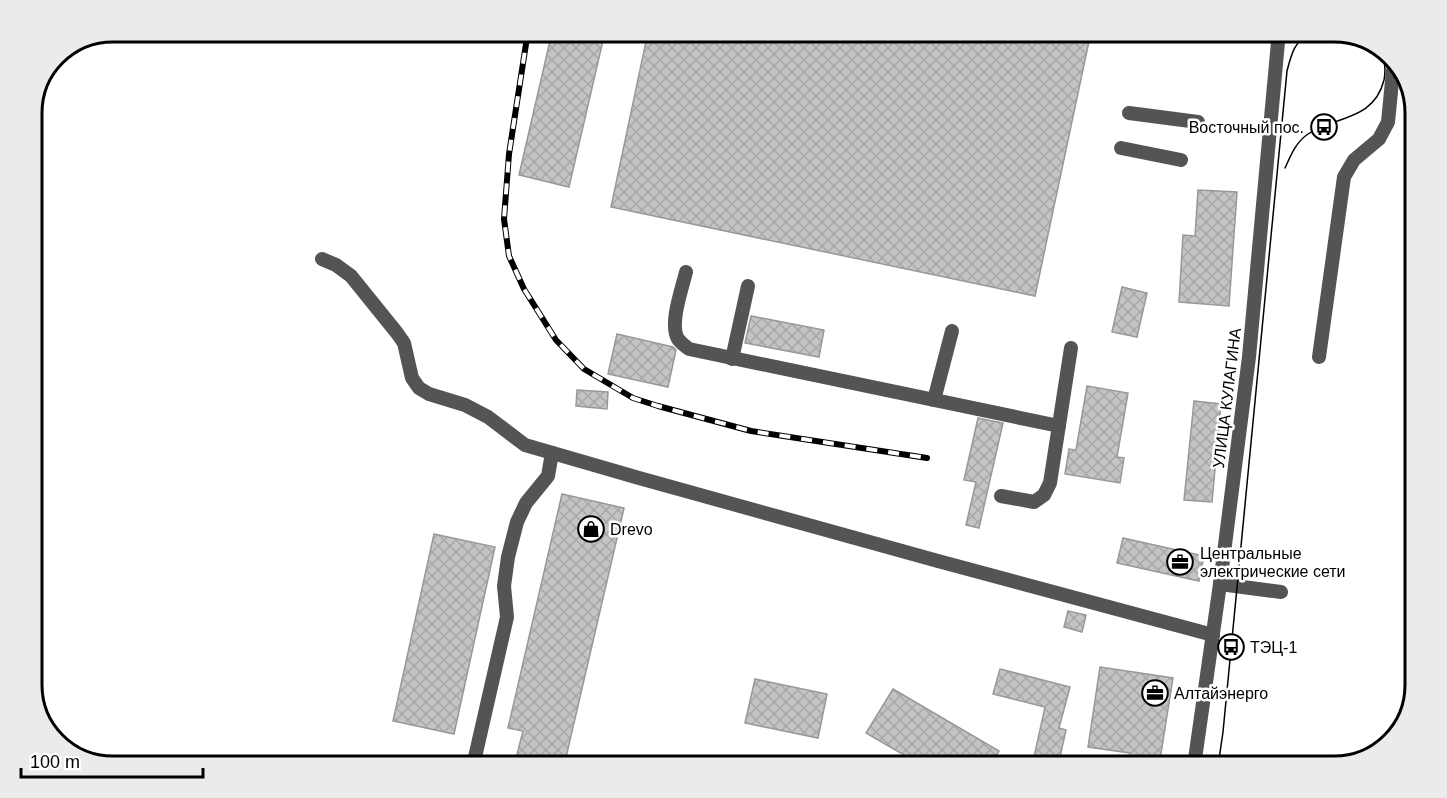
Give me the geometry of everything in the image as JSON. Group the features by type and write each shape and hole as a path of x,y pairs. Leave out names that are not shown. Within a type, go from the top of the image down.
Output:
{"street":[{"name":"УЛИЦА КУЛАГИНА","path":"1195,756 1249,357 1278,42"},
{"path":"1319,357 1344,177 1354,160 1379,139 1388,122 1393,74"},
{"path":"1129,113 1198,122"},
{"path":"1121,148 1181,160"},
{"path":"322,259 336,265 351,276 398,333 404,343 412,378 419,388 429,394 465,405 488,417 525,445 903,552 1213,635"},
{"path":"686,272 674,324 677,338 689,349 1059,426"},
{"path":"732,359 748,286"},
{"path":"934,400 952,331"},
{"path":"1001,496 1034,502 1044,495 1050,483 1071,348"},
{"path":"475,756 507,617 504,586 508,557 517,522 526,503 548,476 552,453"},
{"path":"1220,584 1281,592"}],"building":[{"path":"550,42 603,42 569,187 519,175"},
{"path":"646,42 1089,42 1035,296 611,207"},
{"path":"1198,190 1237,192 1229,306 1179,302 1183,235 1195,236"},
{"path":"1122,287 1147,293 1137,337 1112,332"},
{"path":"751,316 824,330 819,357 745,343"},
{"path":"617,334 673,347 676,350 668,387 608,374"},
{"path":"1087,386 1128,393 1117,457 1124,458 1120,483 1065,474 1069,449 1076,450"},
{"path":"577,390 608,392 607,409 576,406"},
{"path":"1194,401 1221,404 1212,502 1184,500"},
{"path":"978,418 1003,423 979,528 966,525 976,482 964,480"},
{"path":"562,494 624,508 566,756 517,756 523,731 508,728"},
{"path":"434,534 495,547 454,734 393,721"},
{"path":"1123,538 1204,556 1199,581 1117,563"},
{"path":"1068,611 1086,615 1082,632 1064,627"},
{"path":"1100,667 1173,678 1161,756 1130,756 1130,753 1088,747"},
{"path":"1000,669 1070,687 1059,728 1066,730 1060,756 1034,756 1045,707 993,694"},
{"path":"755,679 827,694 818,738 745,723"},
{"path":"893,689 999,751 996,756 906,756 866,733"}],"tram line":[{"path":"1219,756 1287,71 1294,48 1299,42"},
{"path":"1285,168 1294,149 1308,134 1352,116 1372,103 1384,80 1385,64"}],"railway":[{"path":"526,42 509,154 504,219 509,256 524,289 556,340 584,369 633,398 658,406 751,431 927,458"}],"place":[{"name":"Восточный пос.","path":"1324,127"},
{"name":"Drevo","path":"591,529"},
{"name":"Центральные электрические сети","path":"1180,562"},
{"name":"ТЭЦ-1","path":"1231,647"},
{"name":"Алтайэнерго","path":"1155,693"}]}
